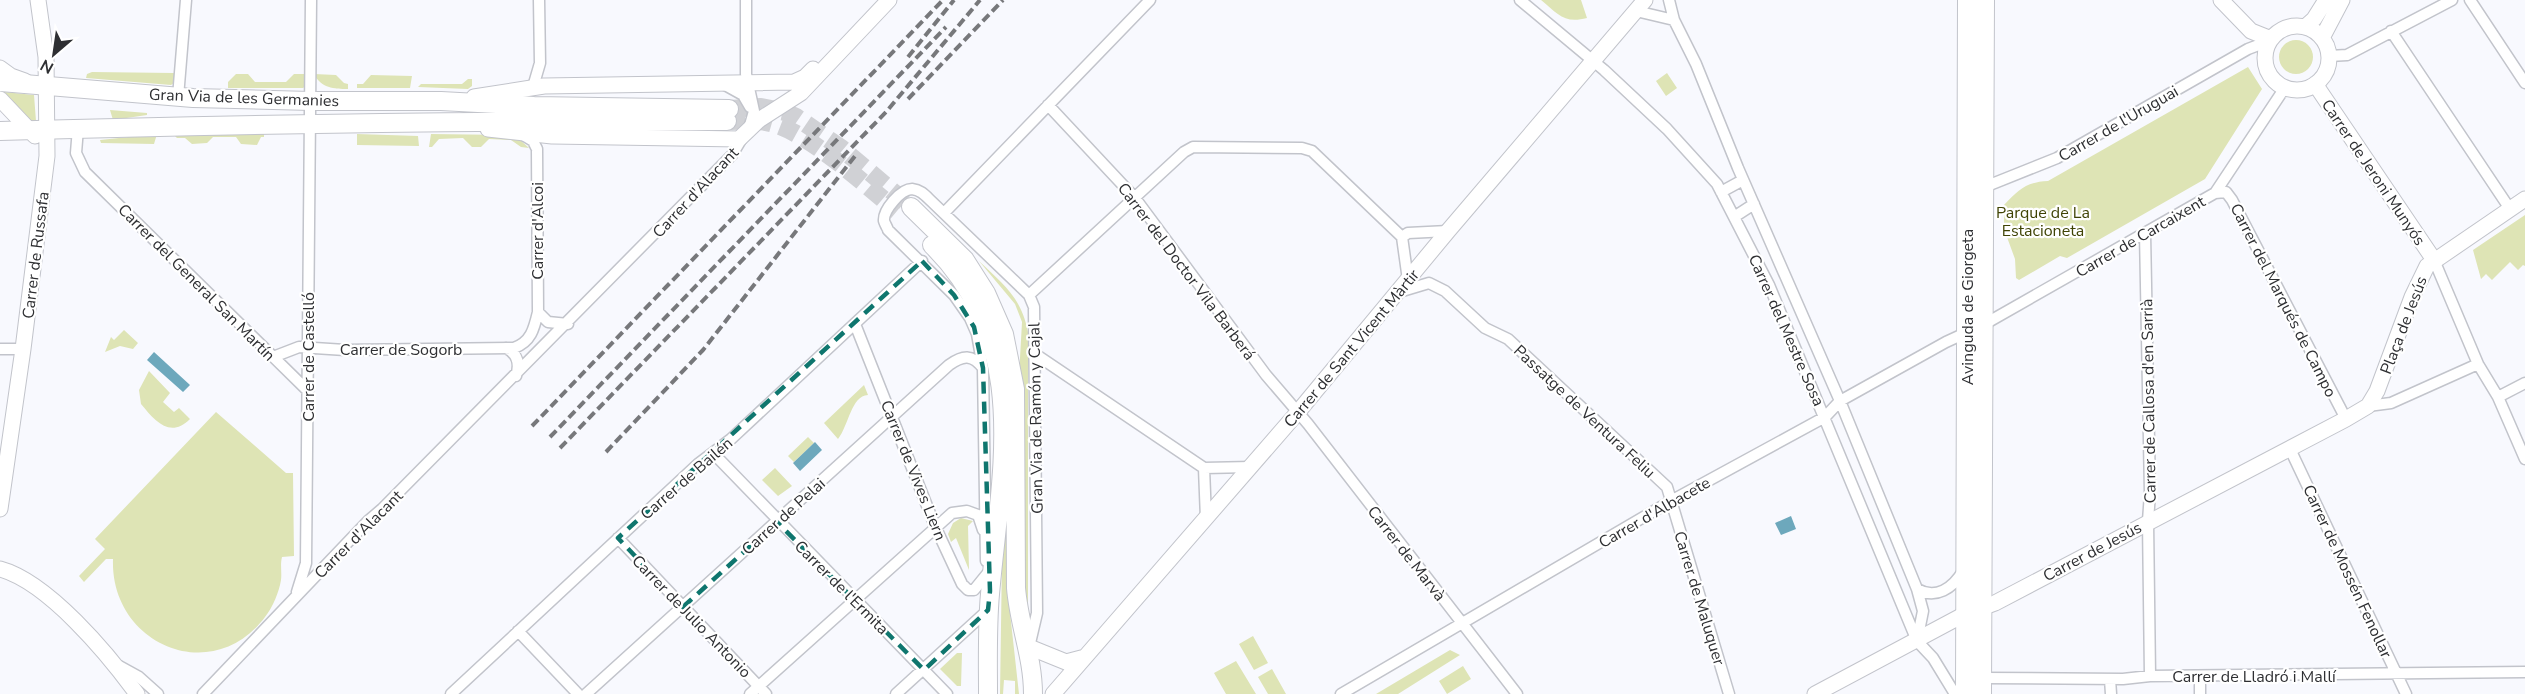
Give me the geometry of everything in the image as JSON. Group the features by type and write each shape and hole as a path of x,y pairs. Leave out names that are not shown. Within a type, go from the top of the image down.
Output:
{"main road":[{"name":"Carrer de Russafa","path":"0,509 47,156 39,129 45,54 38,0"},
{"name":"Gran Via de les Germanies","path":"441,101 510,93 533,87 794,82 806,77 880,0"},
{"path":"744,135 759,120 801,93 889,0"},
{"name":"Avinguda de Giorgeta","path":"1967,0 1967,203 1975,328 1974,611"},
{"name":"Avinguda de Giorgeta","path":"1974,611 1966,565 1975,328 1984,187 1985,0"},
{"path":"2221,0 2265,46 2268,72 2274,80 2289,89 2302,90 2315,84 2326,70 2329,56 2322,38 2305,27 2289,27 2265,46"},
{"path":"2305,27 2314,19 2326,0"},
{"path":"2322,38 2342,0"},
{"name":"Carrer de Sant Vicent Màrtir","path":"1053,694 1298,412 1448,231 1641,5"},
{"path":"0,68 12,76 42,85"},
{"name":"Gran Via de les Germanies","path":"0,82 178,97 311,101 441,101 728,115 0,131"},
{"name":"Carrer de Jeroni Munyós","path":"2315,84 2434,260"},
{"path":"0,99 39,129"},
{"name":"Gran Via de les Germanies","path":"437,123 552,136 734,140 744,135"},
{"path":"2434,260 2525,199"},
{"name":"Gran Via de Ramón y Cajal","path":"988,694 988,583 1002,478 1002,395 996,359 987,328 966,283 907,212 965,260 986,292 1004,334 1015,389 1016,588 1020,619 1029,647 1033,694"},
{"name":"Plaça de Jesús","path":"2368,406 2377,391 2420,277 2434,260"},
{"name":"Carrer de Jesús","path":"1815,694 2290,449 2368,406"},
{"path":"0,555 4,570 29,580 58,604 111,661 137,694"},
{"path":"1974,611 1982,686"},
{"path":"1965,694 1974,611"},
{"path":"1029,647 1066,662 1085,657"}],"street":[{"path":"178,97 186,0"},
{"name":"Carrer de Castelló","path":"287,607 299,587 306,563 311,0"},
{"path":"533,87 540,63 539,0"},
{"path":"744,135 752,119 754,104 746,66 746,0"},
{"path":"944,213 1150,0"},
{"name":"Carrer del Mestre Sosa","path":"1520,0 1593,59 1667,129 1715,182 1769,285 1917,641 1933,658 1955,694"},
{"name":"Carrer del Mestre Sosa","path":"1669,0 1674,20 1696,64 1743,180 1840,401 1917,589 1923,611 1917,641"},
{"path":"2329,56 2347,55 2452,0"},
{"path":"2470,0 2525,83"},
{"path":"1641,5 1674,20"},
{"path":"2391,31 2510,209"},
{"name":"Carrer de l'Uruguai","path":"1967,203 1984,187 2057,158 2265,46"},
{"path":"723,85 743,95 752,119"},
{"name":"Carrer de Carcaixent","path":"1975,328 2215,193 2282,92 2289,89"},
{"name":"Carrer del Doctor Vila Barberá","path":"1048,105 1135,198 1266,375 1298,412"},
{"name":"Carrer del General San Martín","path":"78,128 75,153 85,172 308,391"},
{"name":"Carrer d'Alcoi","path":"517,132 533,141 537,149 538,312 529,339"},
{"name":"Carrer d'Alacant","path":"203,694 368,521 516,376 732,155 744,135"},
{"path":"1029,295 1184,152 1193,147 1302,148 1312,151 1402,237 1403,286"},
{"path":"1721,192 1743,180"},
{"name":"Gran Via de Ramón y Cajal","path":"988,583 985,537 983,368 977,334 954,295 888,230 884,221 886,212 905,191 912,189 922,192 1029,295 1034,307 1037,613 1029,647"},
{"name":"Carrer del Marqués de Campo","path":"2215,193 2226,192 2232,200 2346,419"},
{"path":"1734,217 1754,204"},
{"path":"1402,237 1408,232 1448,231"},
{"name":"Carrer de Callosa d'en Sarrià","path":"2145,233 2150,493 2148,521 2150,676"},
{"name":"Plaça de Jesús","path":"2368,406 2391,403 2478,364 2434,260"},
{"name":"Carrer de Bailén","path":"451,694 698,464 714,454 922,261"},
{"name":"Passatge de Ventura Feliu","path":"1403,286 1421,284 1437,286 1485,328 1508,339 1667,487 1671,501"},
{"path":"538,312 548,322 567,324"},
{"name":"Carrer de Vives Liern","path":"855,324 935,526 962,584 968,590 974,590 988,583"},
{"name":"Carrer d'Albacete","path":"1341,694 1671,501 1825,417 1840,401 1975,328"},
{"name":"Carrer de Sogorb","path":"273,357 299,347 345,350 506,348 521,345 529,339"},
{"path":"506,348 515,354 518,360 519,368 516,376"},
{"path":"0,349 23,349"},
{"path":"1035,354 1204,468 1251,467"},
{"name":"Carrer de Pelai","path":"586,694 960,358 974,358 983,368"},
{"path":"2478,364 2498,397 2525,459"},
{"path":"2498,397 2525,383"},
{"name":"Carrer de Marvà","path":"1298,412 1516,694"},
{"name":"Carrer de Mossén Fenollar","path":"2290,449 2406,694"},
{"name":"Carrer de l'Ermita","path":"714,454 777,522 947,694"},
{"path":"1204,468 1206,519"},
{"name":"Carrer de Maluquer","path":"1671,501 1729,694"},
{"path":"750,694 763,690 854,598 952,513 973,512 978,515 985,537"},
{"name":"Carrer de Julio Antonio","path":"618,538 763,690"},
{"path":"1917,589 1930,593 1949,588 1958,579 1966,565"},
{"path":"896,694 988,610"},
{"path":"518,631 578,694"},
{"path":"111,661 139,677 158,694"},
{"name":"Carrer de Lladró i Mallí","path":"1982,686 2150,676 2525,672"},
{"path":"2200,676 2200,694"},
{"path":"2110,679 2110,694"}],"highlighted area":[{"path":"922,261 954,295 974,327 983,368 990,591 988,610 924,670 777,522 683,607 618,538"}],"green space":[{"path":"1541,0 1581,0 1587,18 1567,19"},
{"path":"2296,40 2308,45 2313,57 2308,69 2296,74 2284,69 2279,57 2284,45"},
{"name":"Parque de La Estacioneta","path":"2248,67 2262,89 2205,179 2067,258 2060,256 2019,280 2016,278 2015,259 2004,229 2004,205 2014,195 2024,187 2048,181"},
{"path":"92,72 174,73 174,83 171,85 86,78 87,74"},
{"path":"1667,73 1677,88 1666,96 1656,81"},
{"path":"236,74 248,74 255,82 286,82 294,74 306,74 306,86 303,88 228,88 228,82"},
{"path":"314,74 336,75 348,84 348,89 324,85"},
{"path":"371,75 412,76 410,88 357,88 357,84 363,84"},
{"path":"472,79 472,86 468,89 418,87 421,84 462,84"},
{"path":"4,92 34,95 36,121 31,122 9,100 10,98 3,94"},
{"path":"110,110 147,113 147,115 113,120"},
{"path":"264,133 264,137 261,137 257,145 241,144 236,137 213,137 207,143 192,144 185,138 177,138 174,135"},
{"path":"157,134 154,144 101,143 100,140"},
{"path":"357,134 418,136 419,146 357,145"},
{"path":"431,134 507,135 518,138 529,148 521,147 511,140 489,139 481,147 472,147 463,138 439,139 432,147 429,147"},
{"path":"2525,215 2525,266 2523,265 2518,270 2510,262 2492,280 2486,274 2481,279 2473,250"},
{"path":"979,261 1016,300 1028,332 1028,617 1025,604 1019,376 1022,322 1015,304"},
{"path":"124,330 138,343 133,349 120,346 105,352 111,337 114,340"},
{"path":"149,371 170,393 163,402 174,412 179,408 190,419 183,425 169,428 163,425 141,404 139,390"},
{"path":"864,385 868,395 858,400 838,439 824,423"},
{"path":"216,412 286,473 293,473 294,556 282,557 281,580 273,604 265,617 243,638 218,650 193,652 168,646 146,633 128,614 116,589 113,559 106,559 84,582 79,576 105,549 95,539"},
{"path":"808,437 814,443 794,462 788,456"},
{"path":"775,468 792,486 778,496 762,480"},
{"path":"1009,495 1010,613 1019,694 1015,694 1015,681 1004,680 1003,694 1000,694 1002,558"},
{"path":"961,518 973,521 968,526 969,570 956,538 951,542 948,534 953,523"},
{"path":"1253,636 1268,663 1254,670 1239,644"},
{"path":"1450,650 1460,655 1398,694 1376,694"},
{"path":"957,653 962,653 961,686 957,686 940,669"},
{"path":"1236,661 1256,694 1226,694 1214,673"},
{"path":"1463,666 1471,679 1447,694 1439,681"},
{"path":"1272,669 1286,694 1268,694 1258,677"}],"water":[{"path":"154,352 190,385 183,392 147,360"},
{"path":"815,442 822,450 800,471 793,463"},
{"path":"1791,516 1796,529 1781,535 1775,523"}],"tunnel":[{"path":"729,109 761,107 796,117 841,148 911,207"},
{"path":"727,121 763,121 789,130 838,162 897,211"}],"railway":[{"path":"532,426 943,0"},
{"path":"908,57 954,0"},
{"path":"560,448 886,112 980,0"},
{"path":"908,99 1003,0"},
{"path":"550,437 946,27"},
{"path":"606,452 703,350 855,156"}]}
